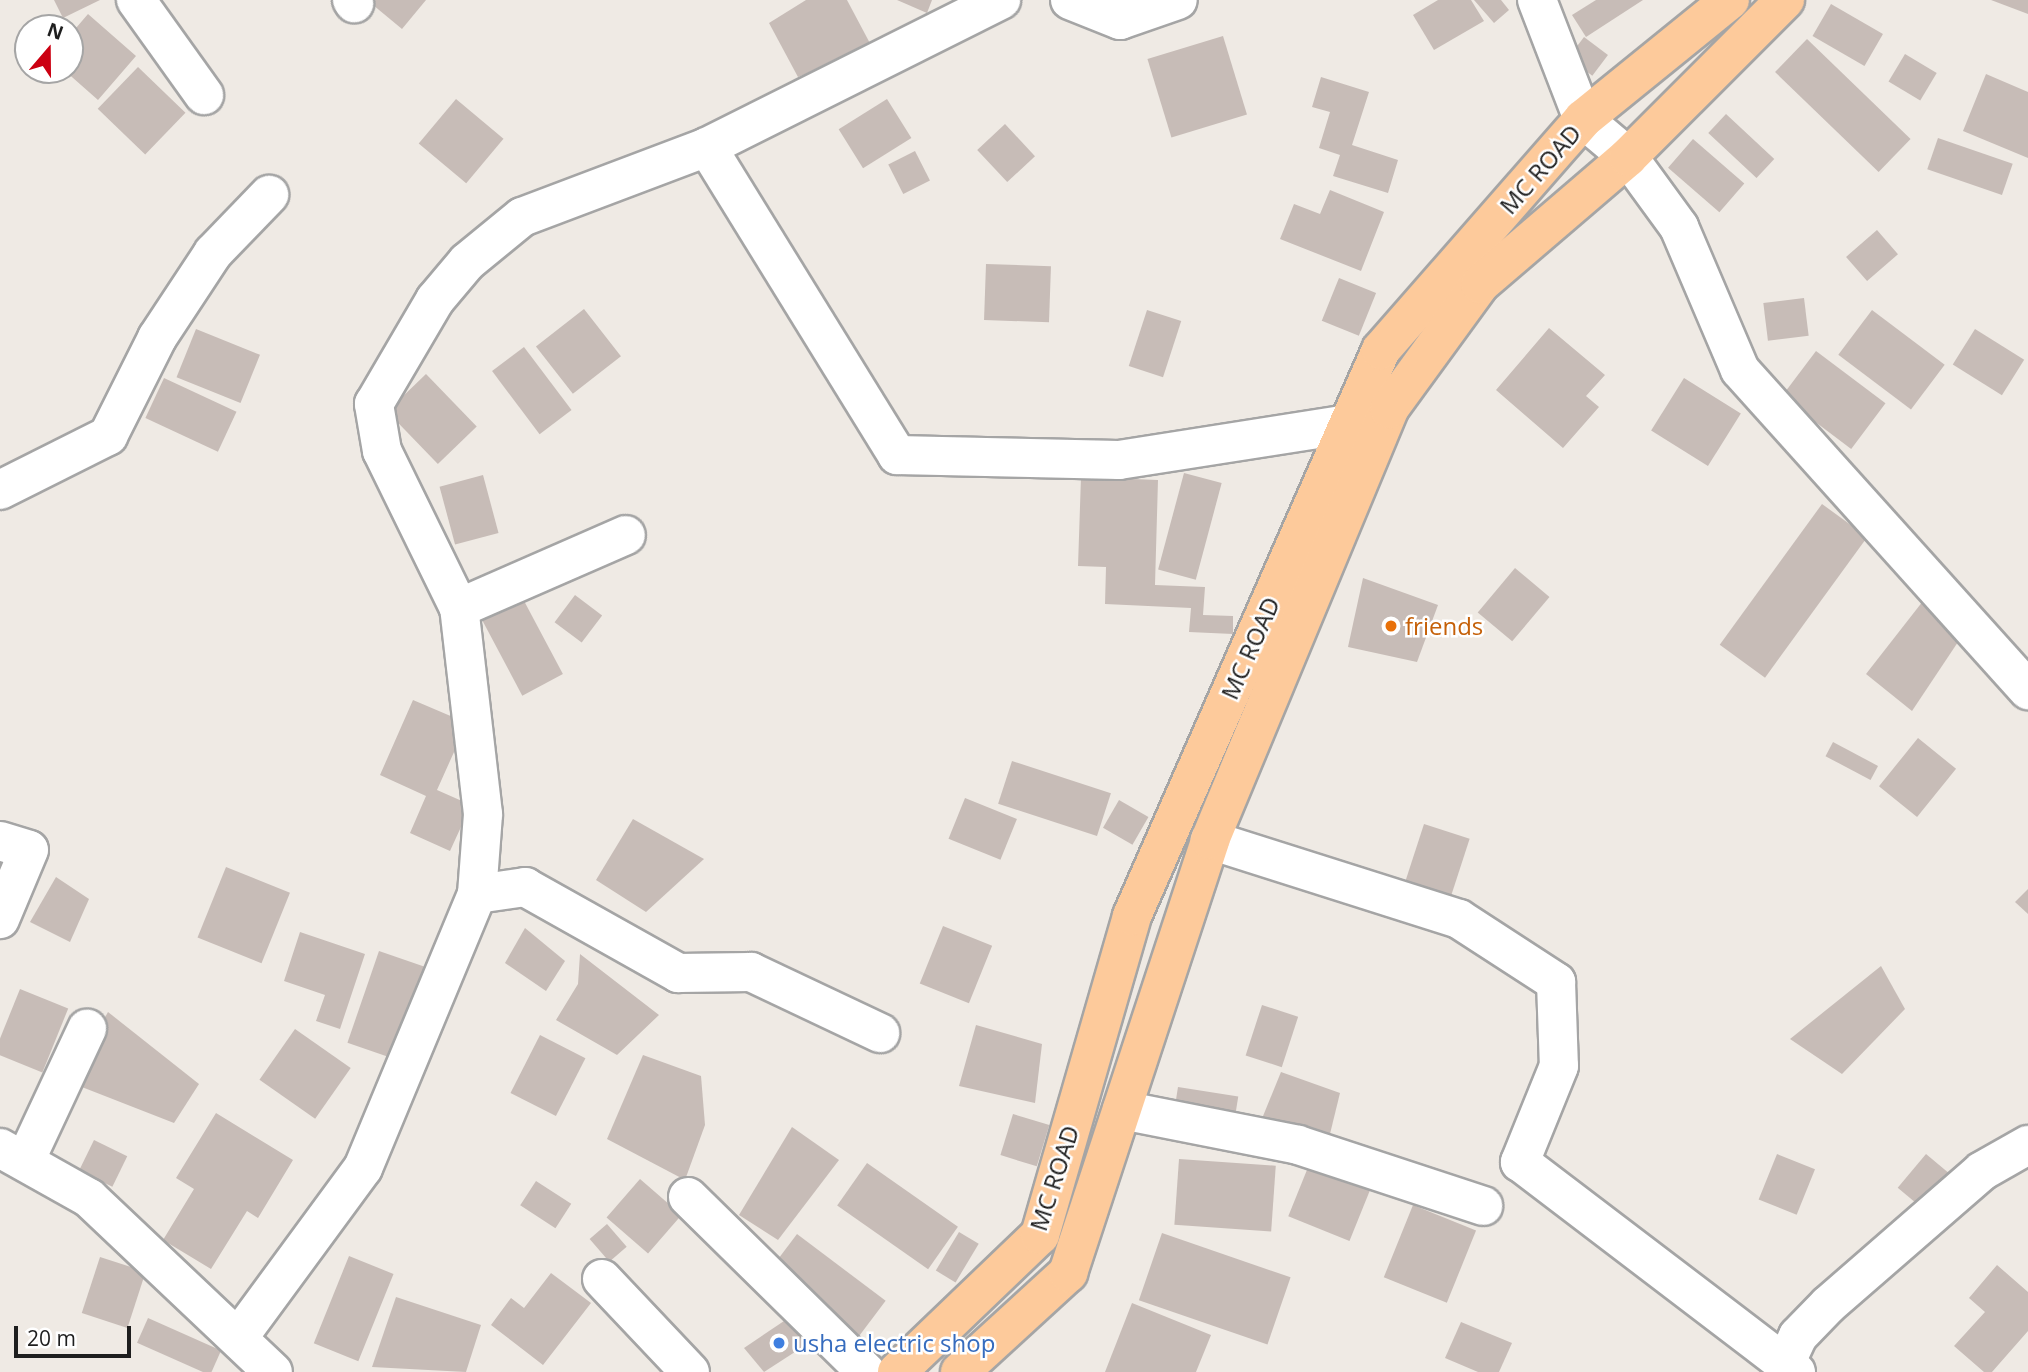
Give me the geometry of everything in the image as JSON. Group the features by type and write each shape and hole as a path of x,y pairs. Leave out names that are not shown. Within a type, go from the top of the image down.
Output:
{"main road":[{"name":"MC ROAD","path":"897,1372 1040,1235 1132,916 1381,350 1583,119 1730,0"},
{"name":"MC ROAD","path":"960,1372 1068,1273 1210,840 1389,409 1480,285 1628,157 1785,0"}],"street":[{"path":"136,0 204,96"},
{"path":"237,1338 363,1168 478,894 483,814 459,608 382,451 374,404 435,300 467,262 522,216 707,147 1001,0"},
{"path":"1070,0 1120,20 1178,0"},
{"path":"1537,0 1583,119 1628,157 1679,227 1740,370 2028,690"},
{"path":"707,147 897,456 973,462 1119,460 1348,424"},
{"path":"0,491 108,436 157,338 213,253 269,195"},
{"path":"459,608 626,535"},
{"path":"1210,840 1459,919 1556,982 1559,1066 1520,1162 1790,1368 1797,1336 1828,1305 1982,1171 2028,1145"},
{"path":"0,841 29,850 0,919"},
{"path":"478,894 525,887 678,973 751,972 880,1033"},
{"path":"87,1029 13,1153 89,1198 273,1372"},
{"path":"1122,1110 1298,1145 1483,1206"},
{"path":"688,1197 866,1372"},
{"path":"601,1279 690,1372"}],"building":[{"path":"54,0 100,0 71,14 61,14"},
{"path":"367,0 426,0 402,29"},
{"path":"806,0 847,0 873,49 798,77 769,23"},
{"path":"897,0 932,0 927,13"},
{"path":"1438,0 1471,0 1484,21 1434,50 1413,15"},
{"path":"1474,0 1501,0 1509,10 1494,23"},
{"path":"1596,0 1643,0 1586,37 1572,15"},
{"path":"1991,0 2028,0 2028,14"},
{"path":"1831,4 1883,34 1864,66 1812,36"},
{"path":"88,14 136,56 98,100 80,84 84,84 84,19"},
{"path":"1223,36 1247,114 1171,138 1147,59"},
{"path":"1584,37 1608,55 1592,76 1568,58"},
{"path":"1807,39 1911,139 1879,172 1775,72"},
{"path":"1905,54 1937,73 1920,100 1889,81"},
{"path":"138,67 185,113 145,155 98,109"},
{"path":"1986,74 2028,92 2028,158 1963,131"},
{"path":"1321,77 1369,92 1352,145 1398,160 1388,193 1333,176 1340,155 1319,148 1330,112 1312,107"},
{"path":"456,99 503,139 466,183 419,143"},
{"path":"887,99 911,138 863,168 839,129"},
{"path":"1726,114 1774,159 1757,178 1708,133"},
{"path":"1005,124 1035,156 1007,182 977,150"},
{"path":"1938,138 2013,164 2002,195 1927,169"},
{"path":"1693,139 1744,184 1719,212 1668,168"},
{"path":"915,151 930,180 903,194 888,165"},
{"path":"1330,190 1384,212 1361,271 1280,239 1294,204 1320,214"},
{"path":"1877,230 1898,254 1867,281 1846,257"},
{"path":"986,264 1051,266 1049,322 984,320"},
{"path":"1339,278 1376,293 1359,336 1322,321"},
{"path":"1804,298 1809,336 1768,341 1763,303"},
{"path":"584,309 621,356 573,394 536,347"},
{"path":"1147,310 1181,321 1163,377 1129,366"},
{"path":"1872,310 1945,365 1911,409 1838,355"},
{"path":"1549,328 1605,375 1586,396 1599,407 1563,448 1496,390"},
{"path":"196,329 260,355 240,403 177,377"},
{"path":"1975,329 2024,360 2002,395 1953,365"},
{"path":"524,347 572,410 540,434 492,371"},
{"path":"1816,351 1885,403 1851,449 1782,397"},
{"path":"426,374 477,427 438,464 387,412"},
{"path":"164,378 237,412 218,452 145,418"},
{"path":"1684,378 1741,414 1708,466 1651,431"},
{"path":"1184,473 1222,483 1196,580 1158,570"},
{"path":"483,475 499,533 455,545 440,487"},
{"path":"1081,477 1158,480 1155,585 1205,587 1203,615 1233,616 1233,634 1189,632 1191,608 1105,604 1106,567 1078,566"},
{"path":"1822,504 1867,537 1765,678 1720,645"},
{"path":"1515,568 1549,597 1512,641 1478,612"},
{"name":"friends","path":"1363,578 1438,605 1417,662 1348,647"},
{"path":"575,595 602,615 582,643 555,622"},
{"path":"523,599 563,674 522,696 482,621"},
{"path":"1923,601 1958,642 1912,711 1866,674"},
{"path":"413,700 467,723 437,790 471,805 450,851 410,833 426,796 380,775"},
{"path":"1918,738 1956,769 1917,817 1879,786"},
{"path":"1833,742 1878,766 1871,780 1825,756"},
{"path":"1012,761 1111,793 1097,836 998,804"},
{"path":"965,798 1017,819 1000,860 949,839"},
{"path":"1119,800 1148,817 1132,845 1103,828"},
{"path":"633,819 704,859 646,912 596,880"},
{"path":"1424,824 1470,839 1448,906 1402,892"},
{"path":"226,867 290,893 262,963 198,937"},
{"path":"56,877 89,899 70,942 30,922"},
{"path":"2028,889 2028,914 2015,902"},
{"path":"943,926 992,946 969,1003 920,983"},
{"path":"525,928 565,961 546,991 505,963"},
{"path":"300,932 365,954 340,1029 316,1021 325,995 284,981"},
{"path":"379,951 432,969 400,1061 347,1043"},
{"path":"580,954 659,1015 617,1055 556,1020 578,984"},
{"path":"1881,966 1905,1009 1842,1074 1790,1039"},
{"path":"20,989 68,1008 42,1072 0,1055 0,1039"},
{"path":"1262,1005 1298,1017 1282,1067 1246,1055"},
{"path":"108,1012 199,1084 174,1123 69,1082"},
{"path":"976,1025 1042,1044 1035,1103 959,1086"},
{"path":"295,1029 351,1068 315,1119 259,1080"},
{"path":"540,1035 585,1058 556,1116 510,1093"},
{"path":"643,1055 701,1076 705,1125 685,1180 607,1139"},
{"path":"1281,1072 1340,1093 1328,1142 1261,1121"},
{"path":"1178,1087 1238,1097 1234,1123 1174,1114"},
{"path":"216,1113 293,1160 258,1218 247,1211 211,1269 163,1240 194,1189 176,1178"},
{"path":"1013,1114 1049,1125 1037,1166 1000,1155"},
{"path":"792,1127 839,1160 778,1240 739,1215"},
{"path":"94,1140 127,1156 112,1187 79,1171"},
{"path":"1777,1154 1815,1169 1797,1215 1759,1199"},
{"path":"1926,1154 1952,1176 1924,1210 1898,1188"},
{"path":"1313,1155 1374,1180 1349,1241 1288,1216"},
{"path":"1179,1159 1276,1166 1271,1232 1174,1225"},
{"path":"867,1163 958,1227 928,1269 837,1206"},
{"path":"640,1179 682,1215 648,1254 607,1217"},
{"path":"536,1181 571,1204 555,1228 520,1205"},
{"path":"1413,1205 1476,1230 1447,1303 1384,1277"},
{"path":"607,1224 627,1247 609,1262 590,1239"},
{"path":"959,1232 979,1244 956,1282 936,1271"},
{"path":"1162,1233 1291,1277 1267,1344 1139,1300"},
{"path":"797,1234 886,1301 859,1337 770,1270"},
{"path":"349,1256 394,1274 358,1361 314,1343"},
{"path":"100,1257 146,1272 127,1328 82,1313"},
{"path":"1997,1265 2028,1292 2028,1331 1992,1372 1984,1372 1954,1346 1985,1312 1969,1298"},
{"path":"551,1273 591,1303 543,1365 491,1325 511,1298 524,1308"},
{"path":"396,1297 481,1325 466,1372 372,1367"},
{"path":"1132,1303 1211,1335 1196,1372 1105,1372"},
{"path":"148,1318 221,1351 212,1372 203,1372 137,1343"},
{"name":"usha electric shop","path":"787,1319 815,1339 764,1372 744,1348"},
{"path":"1461,1322 1512,1343 1499,1372 1478,1372 1445,1358"}],"place":[{"name":"friends","path":"1391,626"},
{"name":"usha electric shop","path":"779,1343"}]}
